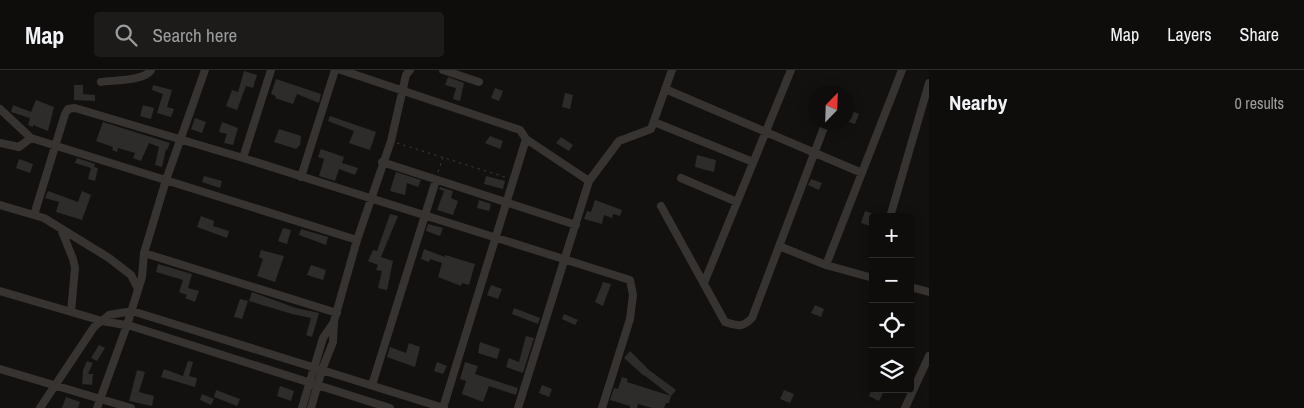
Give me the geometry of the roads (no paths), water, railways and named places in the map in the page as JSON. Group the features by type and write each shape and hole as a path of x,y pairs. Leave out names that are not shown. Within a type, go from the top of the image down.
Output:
{"street":[{"path":"101,82 143,77 150,73 151,70"},
{"path":"97,408 132,311 142,277 144,253 166,180 205,70"},
{"path":"243,158 271,70"},
{"path":"301,177 335,70"},
{"path":"342,70 520,130 526,139 589,181"},
{"path":"443,70 479,82"},
{"path":"518,408 589,181 619,141 651,129 672,70"},
{"path":"704,283 791,70"},
{"path":"826,265 902,70"},
{"path":"302,408 318,369 333,342 336,317 357,240 382,162 391,141 406,72"},
{"path":"891,213 929,82"},
{"path":"665,89 862,173"},
{"path":"34,215 65,114 68,109 75,108 243,158 630,280 633,295 630,320 602,408"},
{"path":"0,109 31,138 357,240"},
{"path":"654,122 753,162"},
{"path":"661,206 725,322 736,326 745,325 752,318 823,130"},
{"path":"0,143 19,147 31,138"},
{"path":"40,408 94,327 109,315 132,311 444,408 526,139"},
{"path":"382,162 576,225"},
{"path":"681,178 737,202"},
{"path":"372,385 436,180"},
{"path":"0,205 44,218 109,258 131,275 138,289"},
{"path":"61,229 75,268 71,312"},
{"path":"779,246 826,265 869,277"},
{"path":"144,253 336,317"},
{"path":"914,288 929,292"},
{"path":"0,291 102,321 127,325 390,408"},
{"path":"905,408 929,356"},
{"path":"0,369 131,408"},
{"path":"311,408 313,384"}]}
